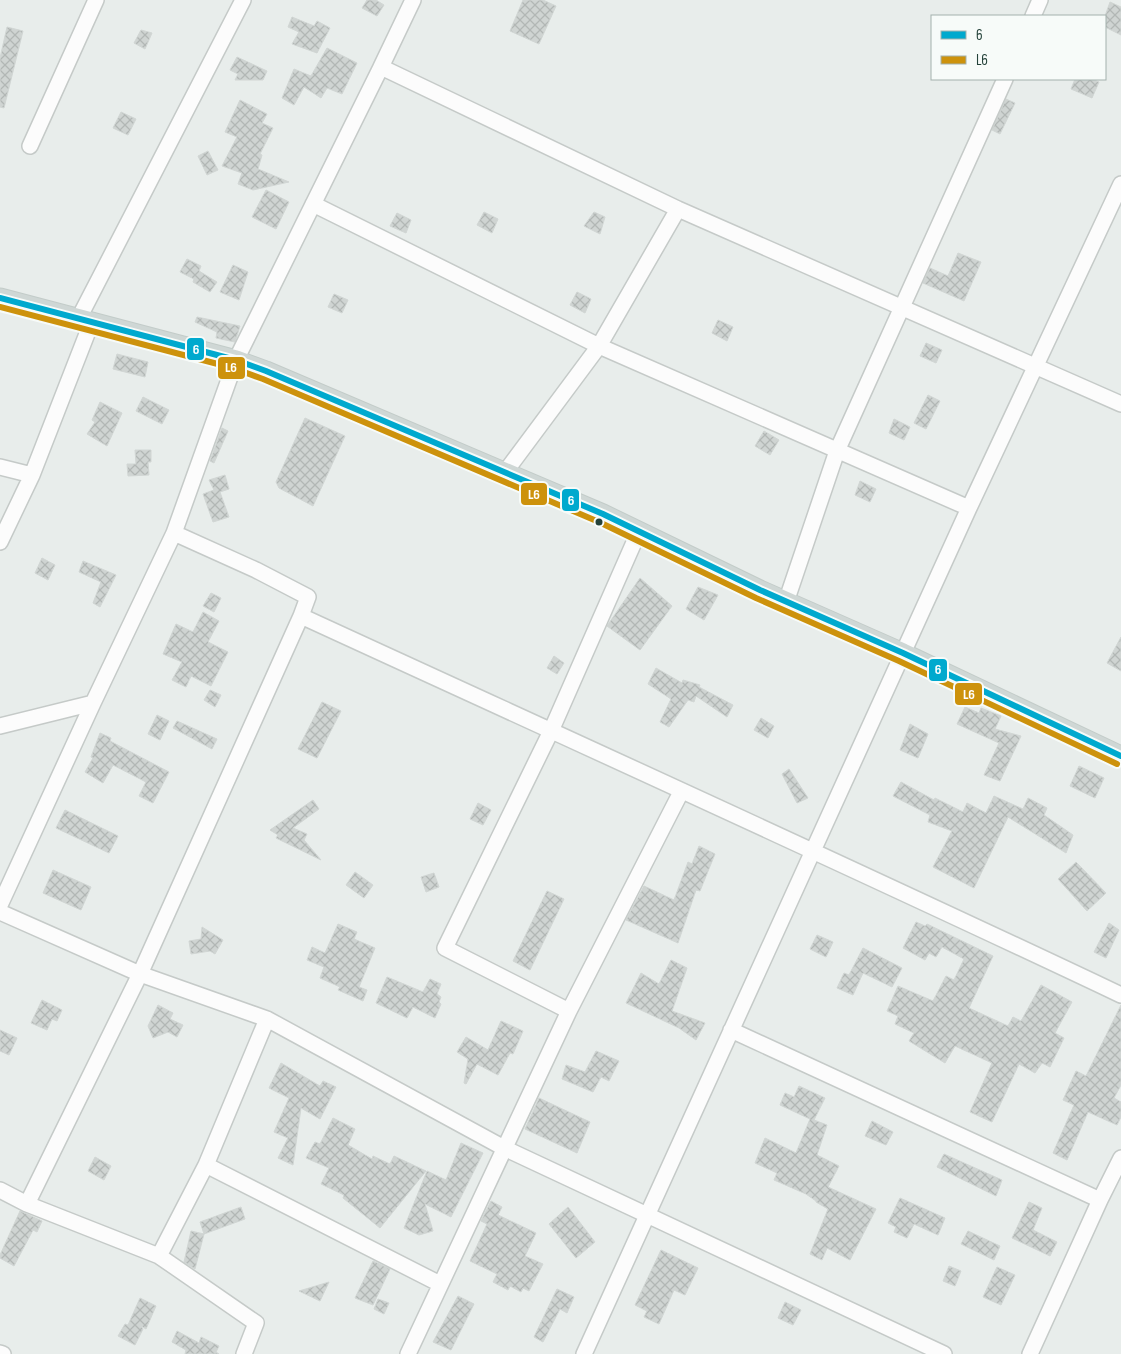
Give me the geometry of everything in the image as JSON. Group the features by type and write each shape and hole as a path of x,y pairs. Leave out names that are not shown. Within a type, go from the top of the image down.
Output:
{"main road":[{"path":"0,298 86,319 236,360 506,471 639,531 786,602 903,652 1121,756"}],"street":[{"path":"30,146 96,0"},
{"path":"0,542 32,475 86,319 244,0"},
{"path":"0,905 93,702 174,533 236,360 413,0"},
{"path":"1033,15 1040,0"},
{"path":"381,67 678,209 1121,404"},
{"path":"786,602 838,451 1005,80"},
{"path":"584,1354 969,508 1121,184"},
{"path":"313,204 598,346 969,508"},
{"path":"506,471 598,346 678,209"},
{"path":"0,467 32,475"},
{"path":"569,1011 445,948 552,732 639,531"},
{"path":"27,1204 140,974 308,597 256,570 174,533"},
{"path":"301,616 681,792 815,850 1121,995"},
{"path":"0,726 93,702"},
{"path":"408,1354 569,1011 681,792"},
{"path":"0,912 140,974 267,1019 504,1148 944,1354"},
{"path":"159,1256 206,1165 267,1019"},
{"path":"731,1030 1100,1200"},
{"path":"1030,1354 1121,1158"},
{"path":"206,1165 440,1284"},
{"path":"0,1190 27,1204 159,1256 256,1323 244,1354"}],"building":[{"path":"367,0 376,0 384,5 377,16 362,8"},
{"path":"523,0 543,0 556,6 539,44 510,31"},
{"path":"1110,2 1121,7 1121,35 1106,28 1105,15"},
{"path":"292,17 314,26 317,21 330,28 317,53 292,44 299,32 288,27"},
{"path":"7,27 23,31 4,108 0,107 0,58"},
{"path":"141,30 152,33 145,49 134,43"},
{"path":"327,48 357,63 342,94 327,88 321,98 304,87 294,105 282,98 294,69 311,76"},
{"path":"237,57 267,71 263,80 235,80 238,74 230,70"},
{"path":"1075,80 1094,80 1099,82 1092,98 1071,89"},
{"path":"1006,99 1015,103 1000,134 992,130"},
{"path":"240,100 267,114 262,123 273,128 260,154 262,155 258,169 289,182 253,190 238,184 242,173 222,166 237,137 225,132"},
{"path":"121,112 136,119 128,135 113,128"},
{"path":"208,151 218,170 207,175 198,156"},
{"path":"266,190 289,202 276,229 252,217"},
{"path":"484,212 498,219 492,233 477,225"},
{"path":"594,212 605,217 600,234 584,226"},
{"path":"397,213 411,220 406,233 390,226"},
{"path":"958,253 981,262 964,301 923,283 930,268 948,276"},
{"path":"187,259 201,266 199,271 217,282 210,292 193,282 194,279 180,272"},
{"path":"233,265 248,272 239,300 220,292"},
{"path":"577,292 591,299 585,313 570,305"},
{"path":"334,294 348,300 342,313 328,307"},
{"path":"197,317 240,326 235,342 216,338 217,332 195,322"},
{"path":"718,320 733,327 727,341 712,333"},
{"path":"926,343 942,350 936,363 920,356"},
{"path":"117,354 148,362 145,377 113,369"},
{"path":"928,395 940,401 926,429 914,423"},
{"path":"143,397 169,410 162,424 136,411"},
{"path":"100,402 122,413 107,446 87,434 95,422 92,420"},
{"path":"305,418 345,436 313,506 279,488 276,482"},
{"path":"894,419 910,427 904,440 889,433"},
{"path":"222,428 228,431 214,463 210,461"},
{"path":"764,431 779,440 770,455 755,446"},
{"path":"135,450 151,450 151,462 148,462 149,475 128,476 127,464 136,464"},
{"path":"225,475 229,489 220,492 229,517 213,522 203,494 214,490 209,480"},
{"path":"860,481 876,489 870,502 855,495"},
{"path":"42,558 55,565 48,580 35,573"},
{"path":"83,561 116,575 100,607 93,603 101,582 79,572"},
{"path":"640,578 672,606 640,650 607,626"},
{"path":"698,587 718,595 704,620 686,609"},
{"path":"211,593 221,598 214,612 203,606"},
{"path":"203,612 219,621 208,642 228,652 211,686 191,676 186,687 172,680 182,662 163,654 176,624 193,632"},
{"path":"1121,637 1121,671 1107,663"},
{"path":"554,656 564,663 557,674 547,668"},
{"path":"656,668 682,683 683,680 700,685 699,687 733,705 727,717 696,696 694,702 688,700 669,727 660,722 671,699 648,684"},
{"path":"210,690 221,695 215,707 204,700"},
{"path":"322,702 341,711 317,758 298,749"},
{"path":"965,707 979,713 981,708 1001,716 995,729 1021,736 1000,781 984,775 999,743 957,724"},
{"path":"157,715 169,721 160,740 148,734"},
{"path":"761,718 774,726 768,738 754,730"},
{"path":"177,721 217,739 212,749 173,728"},
{"path":"910,724 928,734 918,758 900,750"},
{"path":"100,733 111,738 110,741 169,772 153,803 139,796 146,782 113,765 103,783 85,772 93,758 91,757"},
{"path":"1079,766 1104,778 1095,798 1070,786"},
{"path":"789,769 808,798 797,803 782,774"},
{"path":"901,782 934,800 935,798 963,812 967,803 986,813 994,796 1023,809 1028,798 1047,808 1044,815 1073,835 1066,853 1008,817 974,888 933,867 952,831 928,822 930,815 893,796"},
{"path":"313,800 319,809 293,828 307,834 304,840 321,860 276,838 278,835 270,830"},
{"path":"478,803 491,810 483,825 470,819"},
{"path":"65,810 118,836 109,853 56,828"},
{"path":"699,846 715,854 700,891 696,890 678,943 626,920 644,886 674,900 688,862 692,864"},
{"path":"1076,862 1106,893 1087,911 1058,879"},
{"path":"53,870 91,887 81,910 43,893"},
{"path":"355,872 373,885 364,898 346,885"},
{"path":"434,873 439,887 426,892 421,877"},
{"path":"547,891 564,899 530,970 513,961"},
{"path":"916,922 925,926 927,924 993,956 969,1008 1008,1026 1013,1017 1021,1021 1041,985 1072,1002 1055,1033 1064,1038 1050,1067 1042,1063 1035,1073 1019,1064 992,1122 970,1112 992,1063 955,1046 945,1063 909,1041 914,1033 895,1024 898,1016 887,1011 898,986 933,1001 946,976 954,980 964,959 942,947 936,957 929,953 925,960 903,948"},
{"path":"1109,923 1119,930 1106,958 1094,952"},
{"path":"338,924 357,932 354,939 375,948 359,987 367,990 363,1001 338,990 340,987 320,978 324,967 307,960 312,947 325,953"},
{"path":"202,927 223,940 215,954 210,951 191,954 189,941 201,939"},
{"path":"817,935 833,942 826,957 810,949"},
{"path":"863,948 902,968 892,987 863,973 853,995 837,988 844,973 849,975"},
{"path":"671,960 687,968 672,1011 705,1023 696,1040 679,1028 626,1003 641,973 659,984"},
{"path":"387,977 423,992 430,979 441,984 437,994 441,997 439,1002 441,1004 435,1018 413,1007 407,1018 376,1003"},
{"path":"42,1000 62,1010 57,1021 52,1019 47,1030 31,1023"},
{"path":"158,1005 173,1013 170,1019 183,1025 177,1037 168,1032 153,1038 148,1026"},
{"path":"1121,1005 1121,1085 1114,1098 1121,1102 1121,1117 1117,1125 1088,1112 1067,1160 1053,1153 1074,1105 1063,1100 1076,1071 1086,1076"},
{"path":"501,1021 523,1031 513,1054 510,1053 498,1075 477,1064 466,1084 464,1083 468,1059 457,1052 466,1037 488,1050"},
{"path":"0,1030 17,1038 9,1055 0,1051"},
{"path":"596,1051 619,1061 609,1081 601,1077 593,1092 562,1079 566,1065 585,1072"},
{"path":"281,1063 320,1086 323,1081 336,1087 320,1119 301,1108 293,1165 278,1158 288,1138 274,1132 289,1098 269,1088"},
{"path":"799,1086 825,1098 814,1120 827,1125 817,1155 839,1166 828,1187 876,1209 850,1260 827,1248 822,1260 810,1254 828,1209 806,1194 774,1180 777,1173 755,1163 765,1138 796,1153 810,1119 780,1105 785,1093 794,1097"},
{"path":"539,1098 590,1122 577,1153 525,1129"},
{"path":"333,1118 355,1129 348,1145 372,1159 373,1156 390,1164 394,1156 426,1171 380,1228 343,1198 344,1195 321,1184 329,1168 306,1158 315,1142 320,1144"},
{"path":"872,1121 893,1132 886,1145 865,1136"},
{"path":"461,1143 483,1153 451,1217 425,1204 433,1231 419,1235 404,1228 427,1171 446,1180"},
{"path":"944,1154 1002,1180 996,1196 937,1167"},
{"path":"95,1157 111,1166 104,1180 88,1171"},
{"path":"900,1198 945,1218 938,1235 914,1224 907,1238 894,1232 896,1227 888,1223"},
{"path":"491,1201 502,1207 498,1215 536,1233 525,1256 543,1264 529,1291 523,1288 521,1292 510,1286 508,1290 493,1282 497,1274 470,1261 487,1224 481,1221"},
{"path":"1029,1202 1042,1208 1033,1230 1057,1242 1050,1256 1012,1238"},
{"path":"241,1207 245,1219 204,1234 200,1222"},
{"path":"568,1207 595,1242 576,1258 549,1224"},
{"path":"20,1211 42,1221 37,1232 33,1230 14,1266 0,1258 0,1255"},
{"path":"191,1231 204,1234 195,1269 184,1262"},
{"path":"968,1231 1000,1246 994,1260 961,1244"},
{"path":"661,1250 698,1268 685,1295 674,1290 659,1324 644,1317 647,1311 635,1305"},
{"path":"373,1261 390,1269 373,1305 355,1298"},
{"path":"949,1266 961,1271 955,1286 943,1281"},
{"path":"997,1267 1015,1275 1001,1305 983,1297"},
{"path":"329,1282 320,1301 299,1291"},
{"path":"557,1289 574,1297 567,1313 560,1309 543,1342 534,1337"},
{"path":"458,1296 474,1304 451,1350 433,1342"},
{"path":"140,1298 156,1306 146,1329 141,1326 143,1329 135,1345 118,1336 125,1324 128,1325"},
{"path":"378,1299 389,1303 384,1314 374,1309"},
{"path":"785,1302 801,1310 793,1325 778,1318"},
{"path":"177,1331 199,1343 201,1337 219,1346 216,1352 219,1354 185,1354 186,1350 172,1342"}],"transit line":[{"name":"6","path":"0,298 236,360 266,371 603,514 760,590 903,653 1121,756"},
{"name":"L6","path":"0,307 233,368 263,379 599,522 756,598 899,661 1117,764"}]}
